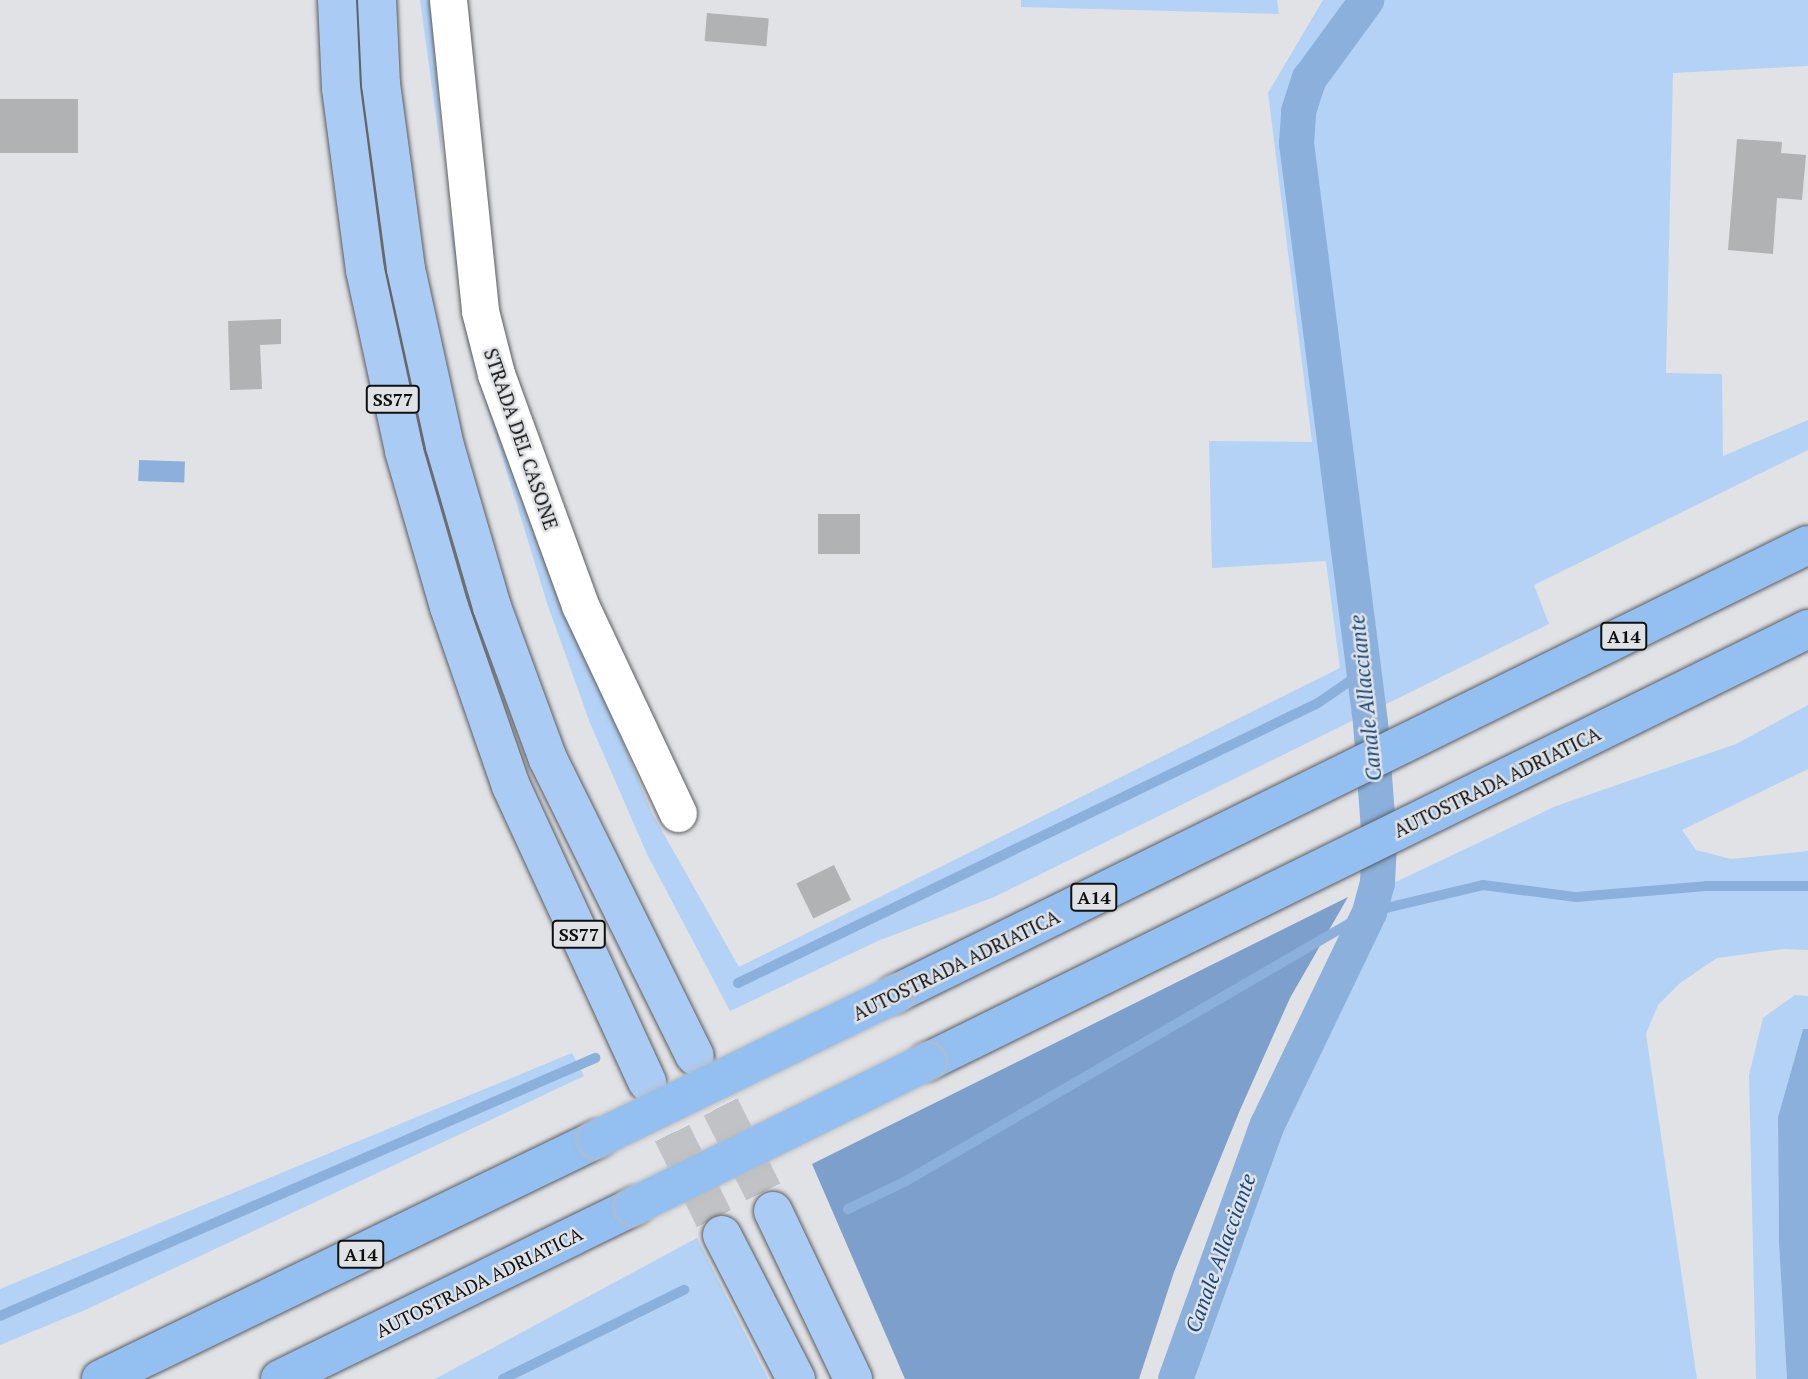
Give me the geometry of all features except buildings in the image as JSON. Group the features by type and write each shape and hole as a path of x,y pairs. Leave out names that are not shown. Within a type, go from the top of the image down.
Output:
{"highway":[{"name":"SS77","path":"337,0 341,88 365,270 404,451 430,542 511,786 647,1082"},
{"name":"SS77","path":"376,0 381,84 406,269 445,446 488,594 548,759 695,1056"},
{"name":"AUTOSTRADA ADRIATICA","path":"71,1379 112,1374 1294,800 1808,545"},
{"name":"AUTOSTRADA ADRIATICA","path":"280,1379 1808,629"},
{"path":"773,1211 853,1379"},
{"path":"722,1235 796,1379"}],"street":[{"name":"STRADA DEL CASONE","path":"448,0 480,311 496,374 580,606 678,813"}],"shaded area":[{"path":"420,0 429,0 434,20 442,160"},
{"path":"1021,0 1277,0 1279,14 1021,7"},
{"path":"1323,0 1808,0 1808,66 1673,73 1666,373 1722,374 1723,456 1808,420 1808,450 1534,585 1549,624 994,897 880,940 730,1011 647,854 590,723 547,603 468,345 447,207 477,346 608,707 652,813 739,967 1340,668 1326,561 1212,568 1209,441 1312,442 1268,93"},
{"path":"139,460 185,462 184,483 138,481"},
{"path":"1808,705 1808,769 1682,830 1696,850 1731,859 1808,851 1808,950 1783,949 1717,958 1680,983 1658,1005 1646,1034 1697,1379 1187,1379 1280,1127 1384,917 1385,887 1556,806 1736,744"},
{"path":"1348,897 1290,998 1240,1110 1174,1272 1139,1379 905,1379 812,1164"},
{"path":"1795,995 1808,996 1808,1029 1803,1029 1778,1117 1779,1244 1787,1379 1756,1379 1749,1075 1763,1018"},
{"path":"1803,1029 1808,1029 1808,1379 1787,1379 1779,1244 1778,1117"},
{"path":"572,1053 584,1076 85,1310 0,1345 0,1289"},
{"path":"697,1238 768,1379 435,1379"}],"waterway":[{"name":"Canale Allacciante","path":"1175,1379 1267,1124 1369,912 1377,882 1379,842 1370,722 1296,143 1298,111 1309,78 1366,0"},
{"path":"738,983 1318,703 1363,672"},
{"path":"848,1209 906,1181 1369,912 1483,885 1576,897 1706,886 1808,886"},
{"path":"0,1316 595,1058"},
{"path":"503,1379 684,1290"}],"tunnel":[{"path":"695,1056 773,1211"},
{"path":"647,1082 722,1235"}]}
